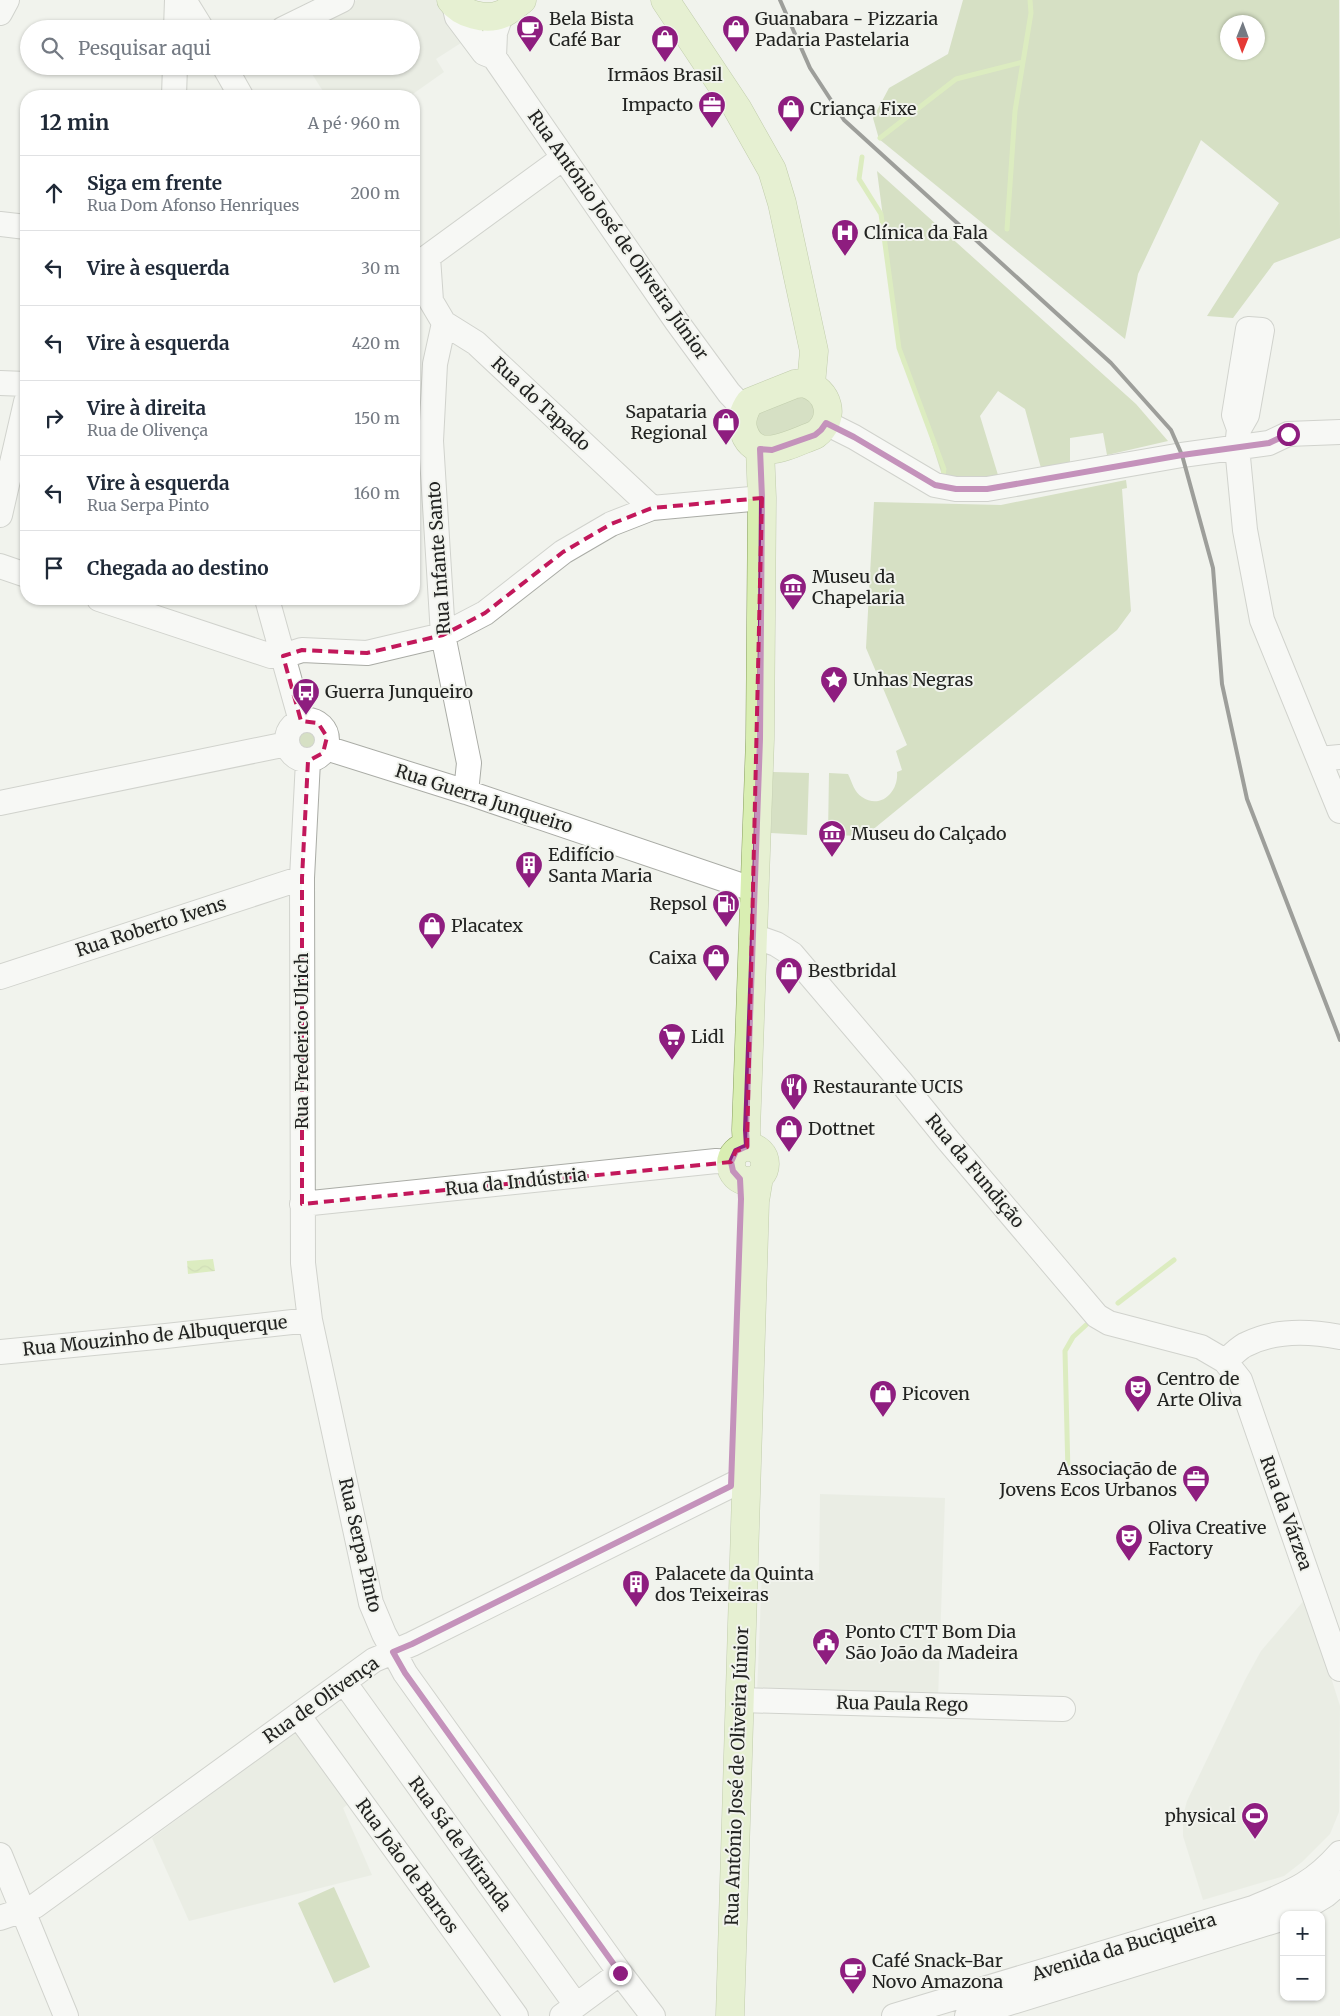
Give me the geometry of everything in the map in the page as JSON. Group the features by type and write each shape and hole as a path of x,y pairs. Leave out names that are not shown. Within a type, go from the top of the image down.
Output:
{"main road":[{"path":"665,0 738,108 772,170 782,203 814,351 811,384"},
{"name":"Rua António José de Oliveira Júnior","path":"453,2 463,11 490,16 512,7"},
{"path":"795,384 811,384 826,398 829,412 826,423 821,430 815,435 772,450 760,449 750,442 742,427 745,410 750,402 795,384"},
{"name":"Rua António José de Oliveira Júnior","path":"714,2016 738,1482 755,1201 744,1166 760,739 762,498 760,449"},
{"name":"Rua António José de Oliveira Júnior","path":"730,2016 740,1700 738,1482"}],"street":[{"path":"0,13 6,0"},
{"path":"176,20 177,0"},
{"path":"184,0 196,20"},
{"path":"301,20 342,0"},
{"name":"Rua António José de Oliveira Júnior","path":"453,2 457,17 484,53 494,57 677,322 729,393 745,410"},
{"name":"Rua António José de Oliveira Júnior","path":"494,57 495,33 512,7"},
{"path":"174,90 175,75"},
{"path":"229,75 238,90"},
{"path":"423,301 421,262 563,158"},
{"path":"0,224 20,226"},
{"name":"Rua do Tapado","path":"423,301 444,323 476,343 652,508"},
{"name":"Rua Infante Santo","path":"444,323 436,364 431,441 443,636 469,763 466,792"},
{"path":"0,384 20,384"},
{"path":"826,423 854,437 920,478 935,485 956,489 987,489 1238,438 1289,447 1340,445"},
{"path":"0,515 20,428"},
{"path":"1269,443 1288,434 1340,432"},
{"path":"1238,438 1245,530 1262,620 1330,758 1340,812"},
{"path":"117,605 271,656 283,656 302,650 367,653 443,636 485,613 571,548 611,524 652,508 762,498"},
{"path":"0,566 20,573"},
{"path":"269,605 301,721"},
{"path":"312,720 322,726 327,737 317,755 302,760 292,754 287,744 291,727 301,721 312,720"},
{"path":"0,803 287,744"},
{"name":"Rua Guerra Junqueiro","path":"317,755 466,792 755,890"},
{"name":"Rua Frederico Ulrich","path":"310,1320 302,1263 302,878 317,755"},
{"name":"Rua Roberto Ivens","path":"0,977 302,878"},
{"name":"Rua da Fundição","path":"753,936 776,944 792,954 1097,1316 1109,1323 1129,1329 1201,1347 1225,1361"},
{"name":"Rua da Indústria","path":"302,1204 716,1161 744,1166"},
{"name":"Rua Mouzinho de Albuquerque","path":"0,1352 310,1320"},
{"name":"Rua Serpa Pinto","path":"310,1320 371,1603 393,1652 405,1673 620,1973 653,2016"},
{"path":"1225,1361 1246,1344 1282,1334 1314,1332 1340,1337"},
{"name":"Rua da Várzea","path":"1225,1361 1240,1380 1340,1669"},
{"name":"Rua de Olivença","path":"12,1915 35,1906 374,1660 412,1644 738,1482"},
{"name":"Rua Sá de Miranda","path":"344,1682 569,2011"},
{"name":"Rua Paula Rego","path":"740,1700 1063,1709"},
{"name":"Rua João de Barros","path":"298,1715 516,2016"},
{"name":"Avenida da Buciqueira","path":"894,2016 1253,1908 1305,1885 1324,1871 1340,1853"},
{"path":"0,1855 12,1915 66,2016"},
{"path":"1300,1911 1326,1895 1340,1883"},
{"path":"0,1886 52,2016"},
{"name":"Avenida da Buciqueira","path":"967,2016 1280,1919"},
{"path":"569,2011 620,1973"}],"highlighted area":[{"path":"762,498 747,1147 736,1151 731,1162 302,1204 302,878 308,761 323,753 327,737 318,723 301,721 283,656 302,650 367,653 443,635 485,613 563,552 611,524 652,508"}],"shaded area":[{"path":"357,0 436,0 464,41 436,59 444,72 418,90 322,90 313,75 420,75 420,20 316,20"},
{"path":"963,0 1339,0 1340,238 1274,263 1233,318 1207,316 1279,203 1201,140 1138,274 1125,339 879,139 873,118 889,88 948,54"},
{"path":"877,171 1136,404 1168,441 1107,455 1103,433 1070,438 1070,463 1041,468 1025,409 998,391 980,416 998,475 972,480 942,475 911,377 902,363"},
{"path":"797,395 806,396 816,409 811,423 769,440 757,435 754,415"},
{"path":"1126,480 1127,488 1122,489 1131,611 1117,630 865,836 828,835 829,773 848,774 859,795 869,800 882,800 892,792 897,779 897,772 902,770 896,751 907,745 866,648 874,502 1001,505"},
{"path":"307,731 314,734 317,741 314,748 307,751 300,748 297,741 300,734"},
{"path":"773,772 809,773 807,835 771,833"},
{"path":"820,1494 945,1498 938,1699 757,1693 762,1573 819,1573"},
{"path":"1306,1598 1340,1706 1339,1812 1330,1834 1302,1862 1284,1876 1203,1900 1183,1836 1183,1816 1187,1801 1245,1680 1261,1651"},
{"path":"298,1733 351,1802 343,1808 372,1875 189,1921 152,1838 290,1735"},
{"path":"334,1887 370,1967 334,1983 298,1903"}],"water":[{"path":"213,1259 215,1271 188,1274 187,1261"}],"waterway":[{"path":"1007,229 1015,111 1031,13 1030,0"},
{"path":"880,138 956,79 1023,62"},
{"path":"862,157 859,179 881,214 899,348 944,469 943,476"},
{"path":"1118,1303 1174,1260"},
{"path":"1068,1473 1065,1351 1073,1337 1086,1325"}],"railway":[{"path":"780,0 810,68 844,120 1111,363 1171,430 1182,455 1213,568 1222,684 1247,799 1340,1040"}],"place":[{"name":"Bela Bista Café Bar","path":"530,53"},
{"name":"Guanabara - Pizzaria Padaria Pastelaria","path":"736,53"},
{"name":"Irmãos Brasil","path":"665,63"},
{"name":"Impacto","path":"712,129"},
{"name":"Criança Fixe","path":"791,133"},
{"name":"Clínica da Fala","path":"845,257"},
{"name":"Sapataria Regional","path":"726,446"},
{"name":"Museu da Chapelaria","path":"793,611"},
{"name":"Unhas Negras","path":"834,704"},
{"name":"Guerra Junqueiro","path":"306,716"},
{"name":"Museu do Calçado","path":"832,858"},
{"name":"Edifício Santa Maria","path":"529,889"},
{"name":"Repsol","path":"726,928"},
{"name":"Placatex","path":"432,950"},
{"name":"Caixa","path":"716,982"},
{"name":"Bestbridal","path":"789,995"},
{"name":"Lidl","path":"672,1061"},
{"name":"Restaurante UCIS","path":"794,1111"},
{"name":"Dottnet","path":"789,1153"},
{"name":"Centro de Arte Oliva","path":"1138,1413"},
{"name":"Picoven","path":"883,1418"},
{"name":"Associação de Jovens Ecos Urbanos","path":"1196,1503"},
{"name":"Oliva Creative Factory","path":"1129,1562"},
{"name":"Palacete da Quinta dos Teixeiras","path":"636,1608"},
{"name":"Ponto CTT Bom Dia São João da Madeira","path":"826,1666"},
{"name":"physical","path":"1255,1840"},
{"name":"Café Snack-Bar Novo Amazona","path":"853,1995"}],"route":[{"path":"620,1973 405,1673 393,1652 731,1486 741,1199 740,1179 733,1171 731,1162 736,1151 747,1146 746,1130 760,739 762,498 760,449 772,450 815,435 826,423 854,437 920,478 935,485 956,489 987,489 1182,455 1269,443 1288,434"}]}
